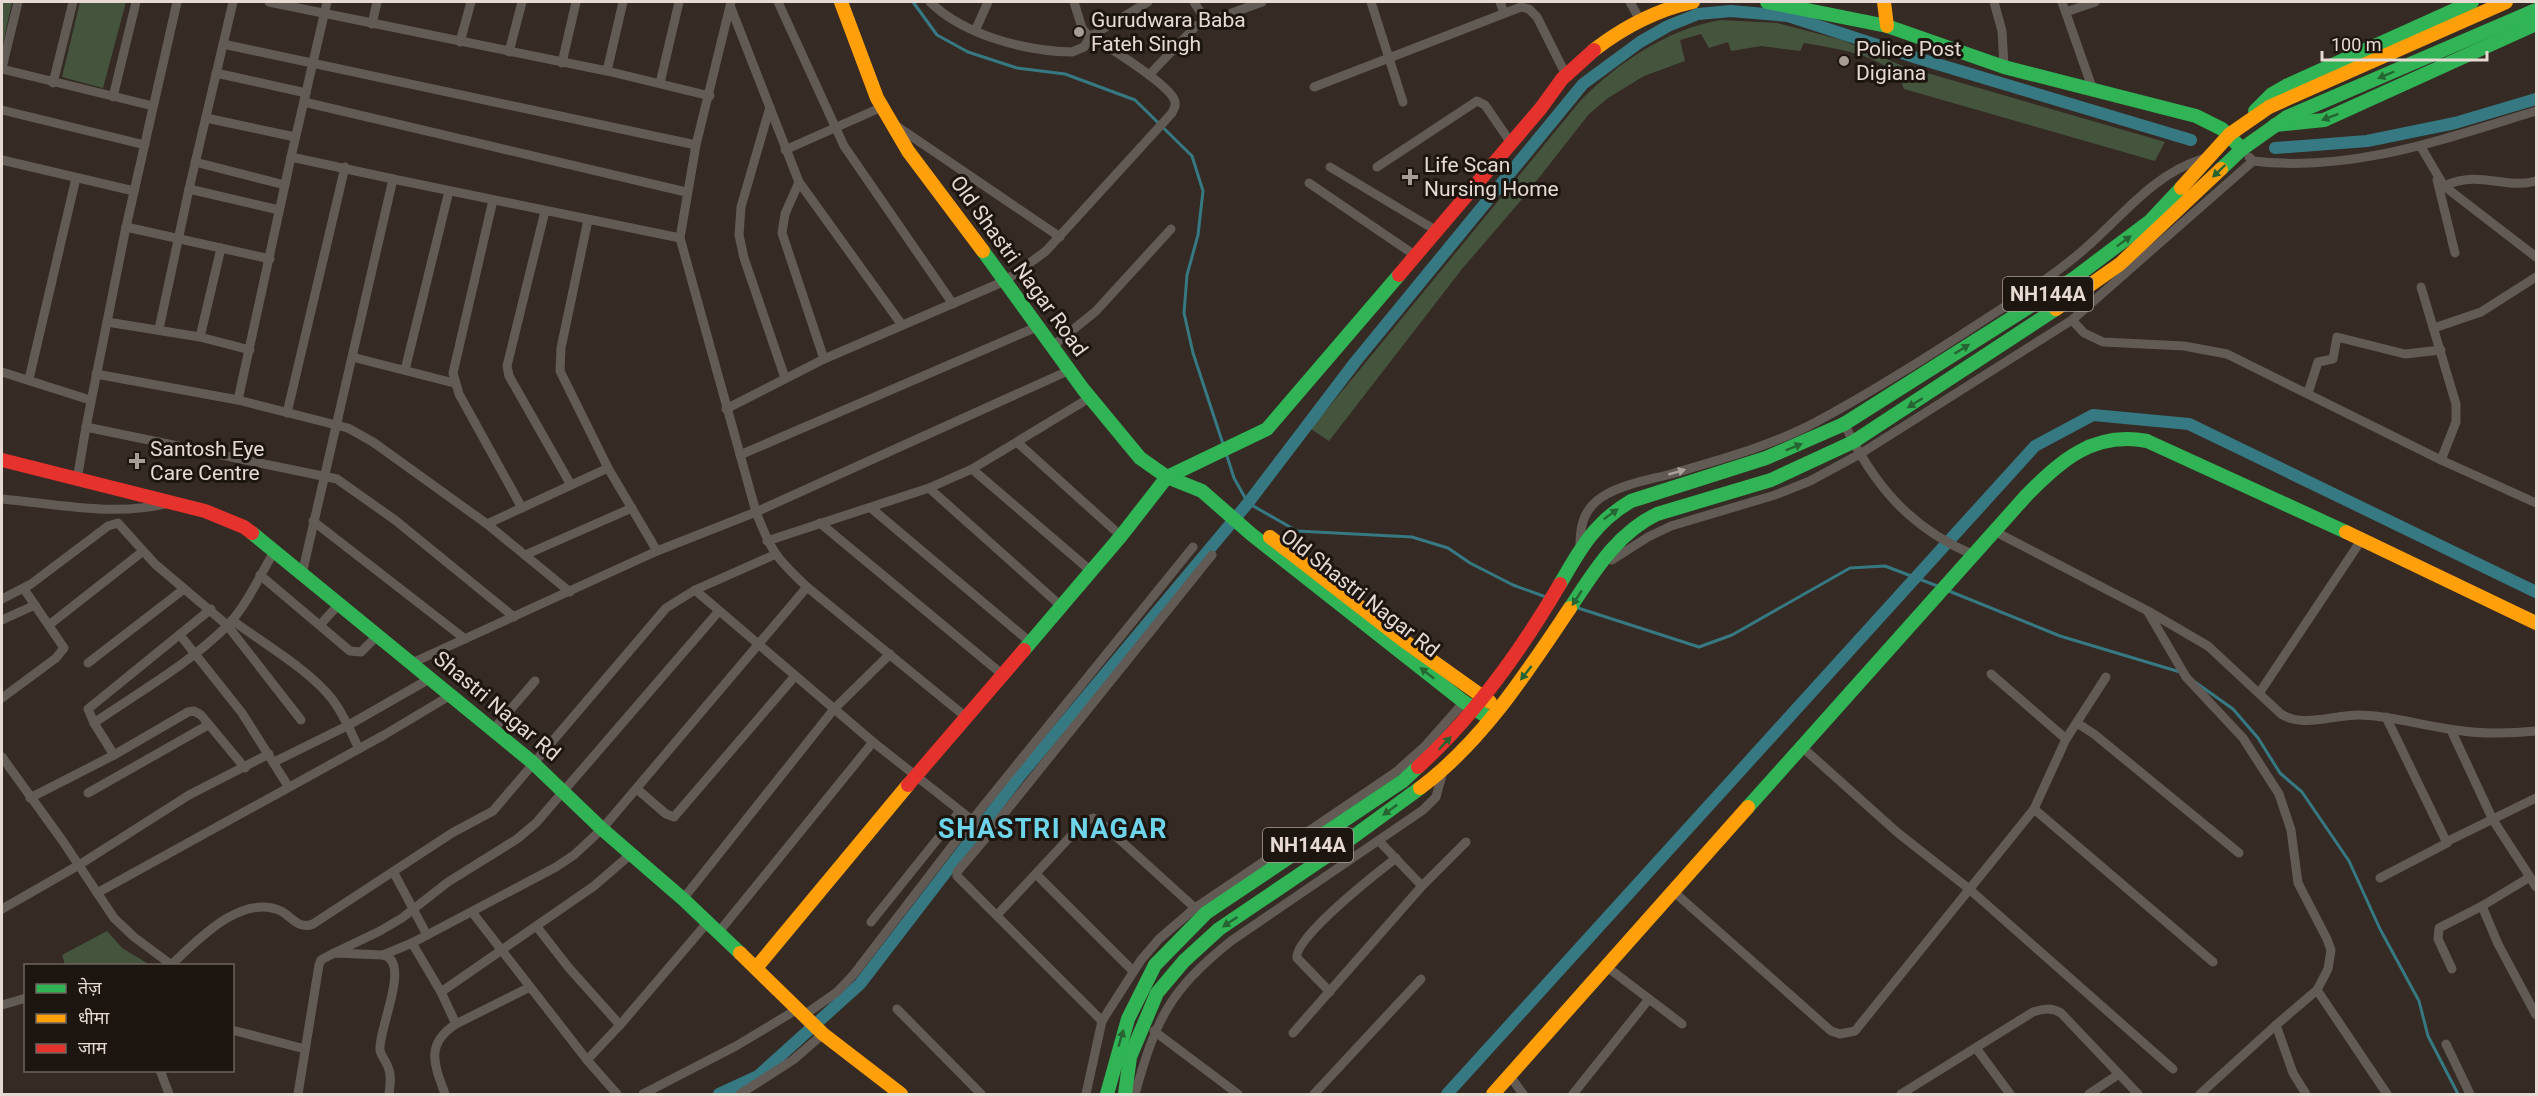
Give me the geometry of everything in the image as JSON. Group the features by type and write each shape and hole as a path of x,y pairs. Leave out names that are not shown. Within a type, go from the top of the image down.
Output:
{"main road":[{"name":"Old Shastri Nagar Road","path":"841,2 870,81 882,107 908,151 1070,370 1140,458 1152,469 1202,491 1221,503"},
{"path":"756,968 915,777 1121,536 1167,477 1267,429 1284,413 1566,75 1607,40 1640,20 1683,3 1693,2"},
{"path":"1767,2 1887,26 2004,67 2196,116 2208,120 2230,134 2242,149"},
{"path":"1884,2 1887,26"},
{"name":"NH144A","path":"1107,1095 1128,1019 1155,965 1206,914 1403,781 1451,736 1469,705 1482,697 1542,613 1577,555 1601,522 1631,501 1742,467 1844,424 2073,279 2150,221 2230,134 2248,120 2269,107 2476,5 2506,2"},
{"name":"NH144A","path":"1125,1095 1130,1057 1157,993 1184,961 1220,929 1324,858 1443,771 1466,749 1528,671 1595,571 1627,532 1640,522 1657,514 1771,480 1853,442 2000,348 2120,264 2242,149 2287,117 2536,10"},
{"path":"2275,125 2324,120 2536,24"},
{"path":"1493,1095 1938,595 1969,555 2037,485 2073,454 2100,442 2133,437 2147,441 2362,539 2536,623"},
{"name":"Shastri Nagar Rd","path":"2,460 170,503 224,518 244,527 532,762 602,830 683,899 810,1022 901,1095"},
{"name":"Old Shastri Nagar Rd","path":"1221,503 1469,705 1489,718"},
{"path":"1291,559 1498,707"}],"street":[{"path":"18,2 2,69 153,106"},
{"path":"53,83 73,2"},
{"path":"113,97 136,2"},
{"path":"76,480 126,227 177,2"},
{"path":"159,329 177,238 233,2"},
{"path":"269,2 607,71 710,96"},
{"path":"238,400 327,2"},
{"path":"372,24 377,2"},
{"path":"460,42 471,2"},
{"path":"509,52 522,2"},
{"path":"562,63 576,2"},
{"path":"607,71 623,2"},
{"path":"660,83 679,2"},
{"path":"778,2 843,146 953,304"},
{"path":"930,2 952,20 975,31 1011,43 1063,52 1072,52 1084,47 1091,36 1148,2"},
{"path":"975,31 988,2"},
{"path":"726,409 824,359 1005,281 1046,251 1060,237 1172,113 1176,104 1174,98 1149,75 1082,28 1074,2"},
{"path":"1194,2 1206,21"},
{"path":"1149,75 1189,32 1206,21 1262,2"},
{"path":"1371,2 1403,102"},
{"path":"1500,2 1504,13"},
{"path":"1630,2 1640,20"},
{"path":"1994,2 2002,31 2004,67"},
{"path":"2062,2 2092,90"},
{"path":"2066,12 2095,2"},
{"path":"731,4 696,145 686,192 680,238 756,512 774,555 807,587 966,717"},
{"path":"731,4 799,182 902,325"},
{"path":"1314,87 1521,7 1529,9 1537,17 1566,75"},
{"path":"223,44 696,145"},
{"path":"216,74 686,192"},
{"path":"1377,167 1477,101 1485,105 1511,143"},
{"path":"770,107 741,207 739,235 744,258 785,378"},
{"path":"785,150 882,107"},
{"path":"2,110 145,145"},
{"path":"2242,149 2253,161 2284,165 2321,164 2421,147 2536,111"},
{"path":"206,118 295,137"},
{"path":"890,121 1060,237"},
{"path":"2421,147 2444,186 2536,257"},
{"path":"291,157 680,238"},
{"path":"1577,555 1584,517 1591,506 1602,497 1622,488 1760,447 1785,437 1837,410 1936,351 2061,268 2089,246 2168,174 2208,158"},
{"path":"2,160 134,191"},
{"path":"1595,571 1648,537 1671,526 1800,486 1860,454 2072,320 2253,161"},
{"path":"195,162 285,185"},
{"path":"287,413 345,167"},
{"path":"1330,167 1437,231"},
{"path":"2434,172 2455,253"},
{"path":"29,380 76,178"},
{"path":"2444,186 2470,178 2517,184 2536,181"},
{"path":"302,574 393,179"},
{"path":"799,182 785,213 782,232 824,359"},
{"path":"1309,183 1416,256"},
{"path":"189,189 279,210"},
{"path":"405,370 448,191"},
{"path":"493,200 453,364 454,383 522,508"},
{"path":"545,211 507,366 509,376 571,485"},
{"path":"588,220 559,360 565,384 608,468 657,550"},
{"path":"126,227 270,259"},
{"path":"1053,346 1096,311 1172,229"},
{"path":"200,337 221,248"},
{"path":"2434,328 2481,312 2536,277"},
{"path":"2421,287 2456,404 2454,430 2441,460"},
{"path":"2072,320 2084,333 2103,342 2184,346 2227,354 2441,460 2536,503"},
{"path":"107,322 200,337 250,350"},
{"path":"740,455 1039,326"},
{"path":"2308,393 2318,362 2332,359 2337,337 2405,354 2441,350"},
{"path":"352,357 454,383"},
{"path":"412,663 657,550 756,512 1070,370"},
{"path":"2,372 90,400"},
{"path":"96,374 238,400 336,423 373,442 487,524 570,592"},
{"path":"767,541 929,488 972,469 1091,397"},
{"path":"1837,410 1860,454 1893,501 1915,521 1969,555"},
{"path":"86,427 337,479 368,499 514,617"},
{"path":"1017,442 1121,536"},
{"path":"487,524 608,468"},
{"path":"972,469 1091,571"},
{"path":"929,488 1061,606"},
{"path":"121,491 118,523 142,552 184,589 229,623 303,673 325,692 353,737"},
{"path":"2,499 119,509 153,507 170,503"},
{"path":"525,555 632,508"},
{"path":"871,508 1030,642"},
{"path":"313,521 465,639"},
{"path":"2,598 24,589 108,526 118,523"},
{"path":"820,524 1003,675"},
{"path":"1994,531 2148,611 2208,646 2281,714 2291,719 2358,715 2386,717 2451,730 2502,733 2536,731"},
{"path":"2260,692 2362,539"},
{"path":"1102,1021 957,874 979,827 1193,547"},
{"path":"94,723 196,654 229,623 275,550"},
{"path":"49,625 142,552"},
{"path":"173,964 211,928 230,916 250,909 275,910 300,925 308,926 394,873 452,833 493,812 532,762 666,608 695,590 774,555"},
{"path":"740,1095 793,1060 810,1022 854,974 1212,555"},
{"path":"260,575 356,653 365,650 378,635"},
{"path":"383,955 412,943 565,862 602,830 807,587"},
{"path":"2,698 63,652 64,648 24,589"},
{"path":"88,663 184,589"},
{"path":"695,590 873,742 979,827"},
{"path":"320,625 339,603"},
{"path":"2,620 35,604"},
{"path":"114,755 89,715 88,709 211,609"},
{"path":"298,1095 321,960 380,932 414,910 460,874 517,839 536,823 719,611"},
{"path":"2148,611 2186,677 2243,738 2279,794 2291,830 2298,883 2331,950 2330,962 2318,990 2200,1095"},
{"path":"229,623 302,720"},
{"path":"180,635 243,713 288,786"},
{"path":"683,899 834,709 890,654"},
{"path":"1991,674 2066,739"},
{"path":"637,789 666,814 674,817 795,676"},
{"path":"1674,892 1823,1024 1840,1034 1855,1031 2034,809 2066,739 2106,677"},
{"path":"492,731 535,681"},
{"path":"97,893 288,786 353,737 442,687"},
{"path":"2,909 79,865 183,799 245,768 272,758 353,737 442,687"},
{"path":"1086,1095 1102,1021 1133,971 1159,939 1195,908 1396,772 1469,705"},
{"path":"30,798 114,755 188,712 194,711 201,715 245,768"},
{"path":"2386,717 2446,842"},
{"path":"2077,723 2094,734 2239,853"},
{"path":"88,794 208,724"},
{"path":"2451,730 2493,820 2536,887"},
{"path":"587,1060 713,928 873,742"},
{"path":"1803,748 1898,832 1968,888 2173,1069"},
{"path":"2,757 123,928 171,964"},
{"path":"1135,1095 1154,1031 1170,1002 1205,962 1272,912 1423,810 1436,797 1443,771"},
{"path":"2380,878 2446,842 2536,798"},
{"path":"2034,809 2213,962"},
{"path":"871,922 960,811"},
{"path":"998,914 1084,822 1093,818 1098,820 1195,908"},
{"path":"1379,841 1422,886"},
{"path":"1293,1034 1422,886 1466,842"},
{"path":"441,992 594,886 631,854"},
{"path":"1330,992 1299,961 1296,952 1329,915 1396,858"},
{"path":"394,873 427,935"},
{"path":"1036,874 1133,971"},
{"path":"2452,969 2438,939 2439,928 2482,906 2530,876"},
{"path":"2482,906 2498,944 2536,1015"},
{"path":"472,912 617,1095"},
{"path":"537,927 569,969 620,1025"},
{"path":"412,943 441,992 456,1024"},
{"path":"334,952 383,955 390,957 396,968 380,1048 390,1074 388,1095"},
{"path":"1608,967 1682,1024"},
{"path":"1314,1095 1420,978"},
{"path":"445,1095 437,1072 435,1048 442,1032 530,987"},
{"path":"2318,990 2387,1095"},
{"path":"2,1005 24,999"},
{"path":"1574,1095 1649,999"},
{"path":"897,1009 981,1095"},
{"path":"1902,1095 2033,1012 2044,1009 2055,1010 2138,1095"},
{"path":"643,1095 736,1046 810,1022"},
{"path":"2276,1025 2293,1073 2306,1095"},
{"path":"234,1030 305,1048"},
{"path":"1154,1031 1238,1095"},
{"path":"2446,1044 2470,1095"},
{"path":"1976,1048 2010,1095"},
{"path":"160,1072 169,1095"},
{"path":"2090,1094 2120,1074"},
{"path":"1510,1076 1523,1095"}],"green space":[{"path":"2,2 12,2 2,48"},
{"path":"80,2 126,2 103,88 62,77"},
{"path":"1720,20 1777,23 1842,40 1903,66 2165,142 2155,161 1904,89 1899,78 1889,69 1876,61 1846,51 1804,43 1800,51 1761,46 1731,51 1728,42 1709,48 1701,34 1680,40 1685,61 1644,76 1608,98 1589,114 1523,198 1462,269 1329,441 1311,429 1581,100 1611,73 1644,50 1681,31"},
{"path":"107,931 122,948 148,964 65,964 62,955"}],"waterway":[{"path":"913,2 937,35 968,52 1017,68 1065,74 1135,100 1192,156 1203,191 1198,235 1187,275 1184,313 1193,353 1223,444"},
{"path":"719,1094 758,1076 860,984 1019,777 1248,503 1356,361 1583,84 1640,42 1668,26 1698,14 1731,11 1788,16 1917,58 2191,140"},
{"path":"2275,148 2367,141 2455,123 2536,99"},
{"path":"1447,1094 2035,446 2093,415 2189,424 2536,592"},
{"path":"1226,453 1234,478 1248,503 1297,531 1412,537 1448,548 1470,563 1513,585 1546,597"},
{"path":"1578,608 1699,647 1732,635 1850,568 1885,566 1940,587"},
{"path":"1949,591 2060,636 2180,672"},
{"path":"2195,682 2233,709 2258,738 2280,773 2302,792 2349,861 2380,929 2419,1001 2428,1036 2458,1094"}],"traffic: fast":[{"path":"1767,2 1887,26 2004,67 2196,116 2222,129 2242,149"},
{"path":"2255,111 2272,94 2286,86 2472,2"},
{"path":"2221,169 2242,149 2287,117 2536,10"},
{"path":"2275,125 2324,120 2536,24"},
{"path":"1560,584 1590,537 1618,509 1631,501 1766,458 1844,424 2073,279 2150,221 2181,188"},
{"path":"983,251 1083,389 1140,458 1167,477 1202,491 1251,534 1464,702 1489,718"},
{"path":"1024,650 1121,536 1167,477 1267,429 1399,275"},
{"path":"1570,608 1618,543 1643,522 1657,514 1771,480 1853,442 2056,309"},
{"path":"1748,807 2025,497 2065,461 2094,445 2110,440 2147,441 2346,532"},
{"path":"252,533 532,762 602,829 683,899 740,953"},
{"path":"1107,1094 1128,1019 1155,965 1206,913 1403,781 1418,767"},
{"path":"1125,1094 1130,1057 1157,993 1184,961 1219,929 1324,858 1420,788"}],"traffic: slow":[{"path":"841,2 877,98 908,151 983,251"},
{"path":"1594,50 1641,20 1693,2"},
{"path":"1884,2 1887,26"},
{"path":"2181,188 2230,134 2269,107 2506,2"},
{"path":"2056,309 2120,264 2221,169"},
{"path":"2346,532 2536,623"},
{"path":"1270,537 1403,640 1490,702"},
{"path":"1420,788 1464,749 1484,727 1520,681 1570,608"},
{"path":"756,968 908,785"},
{"path":"1493,1094 1748,807"},
{"path":"740,953 823,1034 901,1094"}],"traffic: jam":[{"path":"1399,275 1541,108 1562,79 1594,50"},
{"path":"2,460 205,511 244,527 252,533"},
{"path":"1418,767 1439,747 1496,681 1530,633 1560,584"},
{"path":"908,785 1024,650"}],"place":[{"name":"Gurudwara Baba Fateh Singh","path":"1079,32"},
{"name":"Police Post Digiana","path":"1844,61"},
{"name":"Life Scan Nursing Home","path":"1410,177"},
{"name":"Santosh Eye Care Centre","path":"137,461"}],"district":[{"name":"SHASTRI NAGAR","path":"1053,829"}]}
